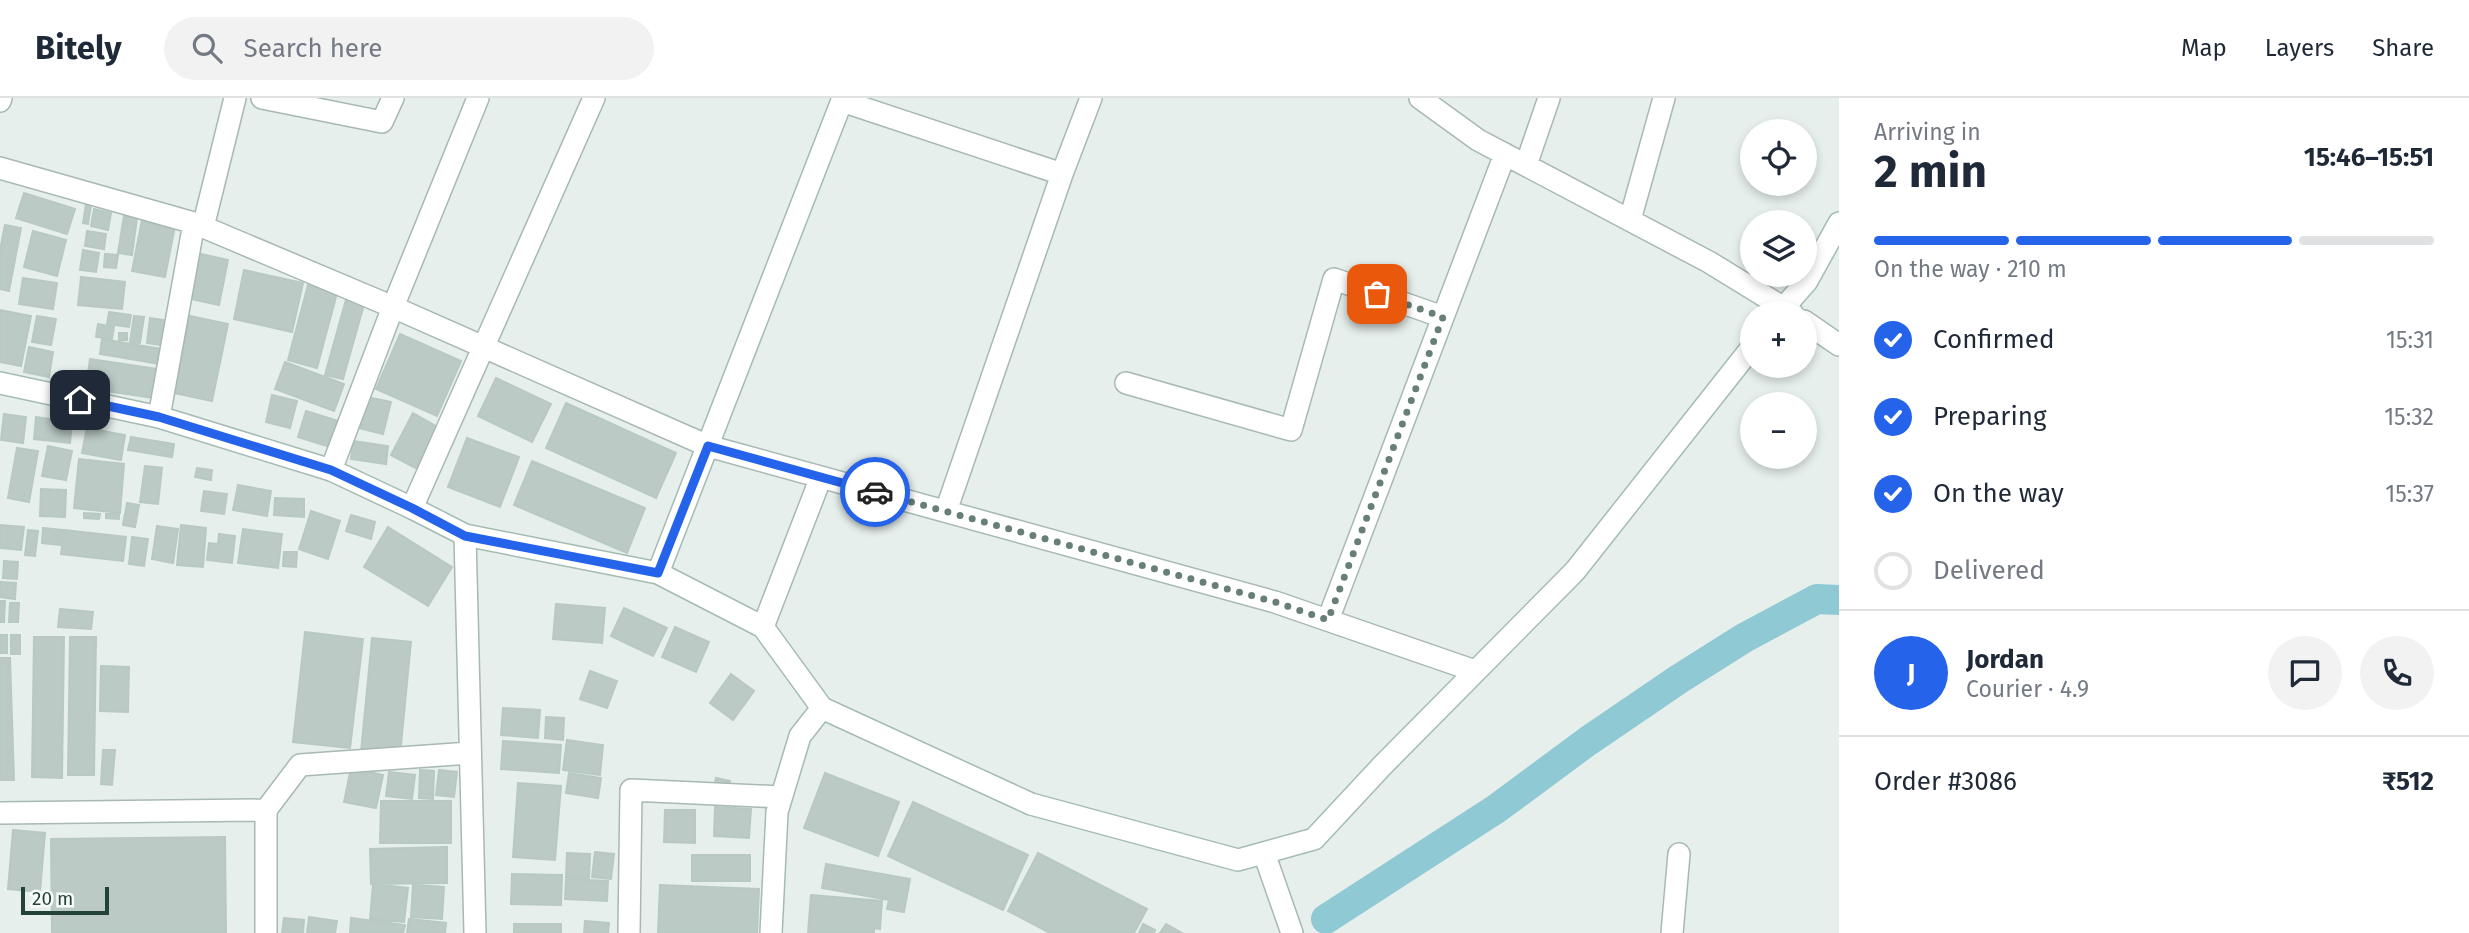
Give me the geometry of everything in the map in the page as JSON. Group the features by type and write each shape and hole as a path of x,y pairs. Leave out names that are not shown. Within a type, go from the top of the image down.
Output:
{"street":[{"path":"159,417 198,225 235,98"},
{"path":"262,98 382,122 393,98"},
{"path":"331,470 393,307 478,98"},
{"path":"412,508 594,98"},
{"path":"946,511 1062,174 1091,98"},
{"path":"1420,98 1478,140 1709,262 1769,301"},
{"path":"1526,165 1549,98"},
{"path":"1630,220 1664,98"},
{"path":"658,573 842,99 1062,174"},
{"path":"1328,620 1505,154"},
{"path":"0,168 198,225 393,307 708,446 1275,602 1475,671"},
{"path":"1792,301 1807,281 1839,223"},
{"path":"1126,383 1291,430 1334,279 1443,317"},
{"path":"1817,330 1839,345"},
{"path":"0,383 159,417 331,470 465,536 658,573 763,627 822,708 1031,804 1238,860 1314,839 1575,571 1740,362"},
{"path":"763,627 821,477"},
{"path":"465,536 475,933"},
{"path":"771,933 776,811 800,736 822,708"},
{"path":"266,933 266,810 300,765 470,753"},
{"path":"629,933 631,790 781,797"},
{"path":"0,813 266,810"},
{"path":"1264,853 1292,933"},
{"path":"1672,933 1679,854"}],"building":[{"path":"24,193 75,209 67,234 16,218"},
{"path":"86,204 91,205 88,224 83,223"},
{"path":"94,209 111,213 108,230 91,226"},
{"path":"124,216 137,218 132,255 118,253"},
{"path":"142,220 175,226 165,277 132,271"},
{"path":"5,225 21,228 9,291 0,289 0,250"},
{"path":"33,231 66,240 57,276 24,267"},
{"path":"87,231 106,234 104,249 85,246"},
{"path":"83,250 99,253 96,272 80,270"},
{"path":"192,252 228,260 219,305 182,297"},
{"path":"105,254 118,255 116,268 104,267"},
{"path":"244,270 303,283 292,332 234,319"},
{"path":"81,277 125,282 122,309 78,305"},
{"path":"23,278 57,283 53,309 19,304"},
{"path":"308,285 337,293 317,368 288,360"},
{"path":"347,296 365,301 343,379 325,375"},
{"path":"0,310 31,316 21,366 0,362"},
{"path":"109,312 131,315 129,327 107,324"},
{"path":"37,316 56,319 51,345 32,342"},
{"path":"134,316 144,317 140,343 130,342"},
{"path":"190,316 228,324 212,401 174,393"},
{"path":"150,318 170,321 167,346 147,343"},
{"path":"98,324 114,327 112,339 96,337"},
{"path":"119,333 127,333 127,340 119,340"},
{"path":"400,334 461,361 437,416 376,389"},
{"path":"102,339 162,349 160,364 100,354"},
{"path":"29,347 53,352 49,377 24,372"},
{"path":"90,359 158,369 154,398 86,388"},
{"path":"285,362 344,384 334,411 275,389"},
{"path":"496,378 551,404 532,442 478,416"},
{"path":"272,395 297,401 290,428 266,422"},
{"path":"367,397 391,402 383,434 359,428"},
{"path":"566,403 676,453 656,498 546,448"},
{"path":"306,411 338,421 330,447 298,437"},
{"path":"413,413 439,428 417,469 391,455"},
{"path":"4,414 26,417 23,443 1,440"},
{"path":"36,417 72,422 70,443 34,439"},
{"path":"87,428 125,435 121,460 82,453"},
{"path":"131,437 174,444 172,457 128,450"},
{"path":"467,438 519,457 500,507 448,487"},
{"path":"353,441 388,446 386,464 351,459"},
{"path":"48,446 72,451 66,480 42,476"},
{"path":"17,448 38,451 29,502 8,498"},
{"path":"79,459 124,464 120,513 74,508"},
{"path":"532,461 645,508 627,553 514,505"},
{"path":"145,466 162,468 158,504 140,502"},
{"path":"197,468 212,470 211,480 195,477"},
{"path":"238,485 271,491 267,516 233,510"},
{"path":"41,489 66,490 65,517 40,516"},
{"path":"204,491 227,494 224,514 201,511"},
{"path":"275,498 304,499 304,517 274,515"},
{"path":"127,503 139,505 135,527 123,525"},
{"path":"311,511 340,521 328,559 299,549"},
{"path":"84,513 100,514 99,519 84,518"},
{"path":"106,514 119,514 119,519 106,518"},
{"path":"351,515 375,522 371,539 346,531"},
{"path":"0,525 24,527 21,550 0,548"},
{"path":"181,525 206,528 203,567 177,565"},
{"path":"157,526 178,529 173,563 152,559"},
{"path":"388,527 452,567 428,606 364,567"},
{"path":"43,528 62,530 60,545 42,543"},
{"path":"243,529 282,534 278,568 238,563"},
{"path":"28,530 38,531 35,556 25,555"},
{"path":"64,530 126,537 123,561 61,554"},
{"path":"219,534 235,536 232,563 207,560 209,543 218,544"},
{"path":"132,537 148,539 144,566 129,564"},
{"path":"284,552 297,552 296,567 283,566"},
{"path":"4,561 18,562 17,579 3,578"},
{"path":"0,582 16,583 15,599 0,597"},
{"path":"0,601 5,601 4,622 0,622"},
{"path":"10,603 19,603 18,622 9,622"},
{"path":"556,604 605,608 602,643 553,639"},
{"path":"624,608 667,628 653,656 611,636"},
{"path":"60,609 93,612 91,629 58,627"},
{"path":"675,627 709,642 696,672 662,657"},
{"path":"305,632 363,639 350,748 293,742"},
{"path":"0,635 7,635 7,653 0,653"},
{"path":"11,635 20,635 20,654 11,654"},
{"path":"34,637 64,637 62,778 32,777"},
{"path":"70,637 96,637 94,775 68,775"},
{"path":"372,638 411,642 400,755 361,752"},
{"path":"0,658 10,658 14,780 0,780"},
{"path":"101,666 129,667 128,712 100,711"},
{"path":"590,671 617,681 607,708 580,699"},
{"path":"731,674 754,691 733,720 710,703"},
{"path":"503,708 540,710 538,738 501,735"},
{"path":"546,717 564,718 563,740 545,738"},
{"path":"567,740 603,745 600,775 563,770"},
{"path":"503,741 561,745 559,773 501,769"},
{"path":"103,750 115,750 112,785 101,784"},
{"path":"351,768 383,775 376,808 344,802"},
{"path":"420,770 434,771 433,799 419,798"},
{"path":"439,770 457,772 454,797 436,795"},
{"path":"389,772 415,775 412,799 386,796"},
{"path":"569,773 601,778 598,798 566,793"},
{"path":"825,773 899,802 878,856 804,828"},
{"path":"716,778 730,781 729,791 714,788"},
{"path":"518,783 561,786 555,860 513,857"},
{"path":"381,801 451,801 451,843 380,843"},
{"path":"913,802 1028,855 1003,910 888,856"},
{"path":"715,807 751,809 749,838 714,836"},
{"path":"665,810 695,810 695,843 664,842"},
{"path":"13,830 45,833 40,892 8,889"},
{"path":"225,837 226,933 52,933 51,839"},
{"path":"447,847 447,883 371,884 370,849"},
{"path":"595,852 614,854 611,879 592,877"},
{"path":"567,853 590,854 589,878 566,877"},
{"path":"1038,853 1147,909 1134,933 1050,933 1008,911"},
{"path":"692,855 750,855 750,881 692,881"},
{"path":"826,864 910,879 904,912 887,909 889,900 822,888"},
{"path":"512,874 562,875 561,905 511,904"},
{"path":"566,879 608,881 607,901 565,899"},
{"path":"373,884 408,888 404,922 370,919"},
{"path":"413,885 444,887 442,919 411,917"},
{"path":"660,885 759,889 757,933 658,933"},
{"path":"811,895 882,901 880,929 874,928 874,933 808,933"},
{"path":"309,917 337,921 335,933 307,933"},
{"path":"284,918 304,920 303,933 282,933"},
{"path":"351,918 405,925 403,933 350,933"},
{"path":"409,919 446,923 445,933 407,933"},
{"path":"585,921 609,923 608,933 584,933"},
{"path":"514,924 561,924 561,933 514,933"},
{"path":"1143,924 1155,930 1154,933 1139,933"},
{"path":"1166,924 1182,933 1160,933"}],"waterway":[{"path":"1326,919 1496,809 1588,741 1744,638 1817,599 1839,600"}],"way so far":[{"path":"875,492 1275,602 1328,620 1443,317 1377,294"}],"route":[{"path":"80,400 159,417 331,470 465,536 658,573 708,446 875,492"}]}
